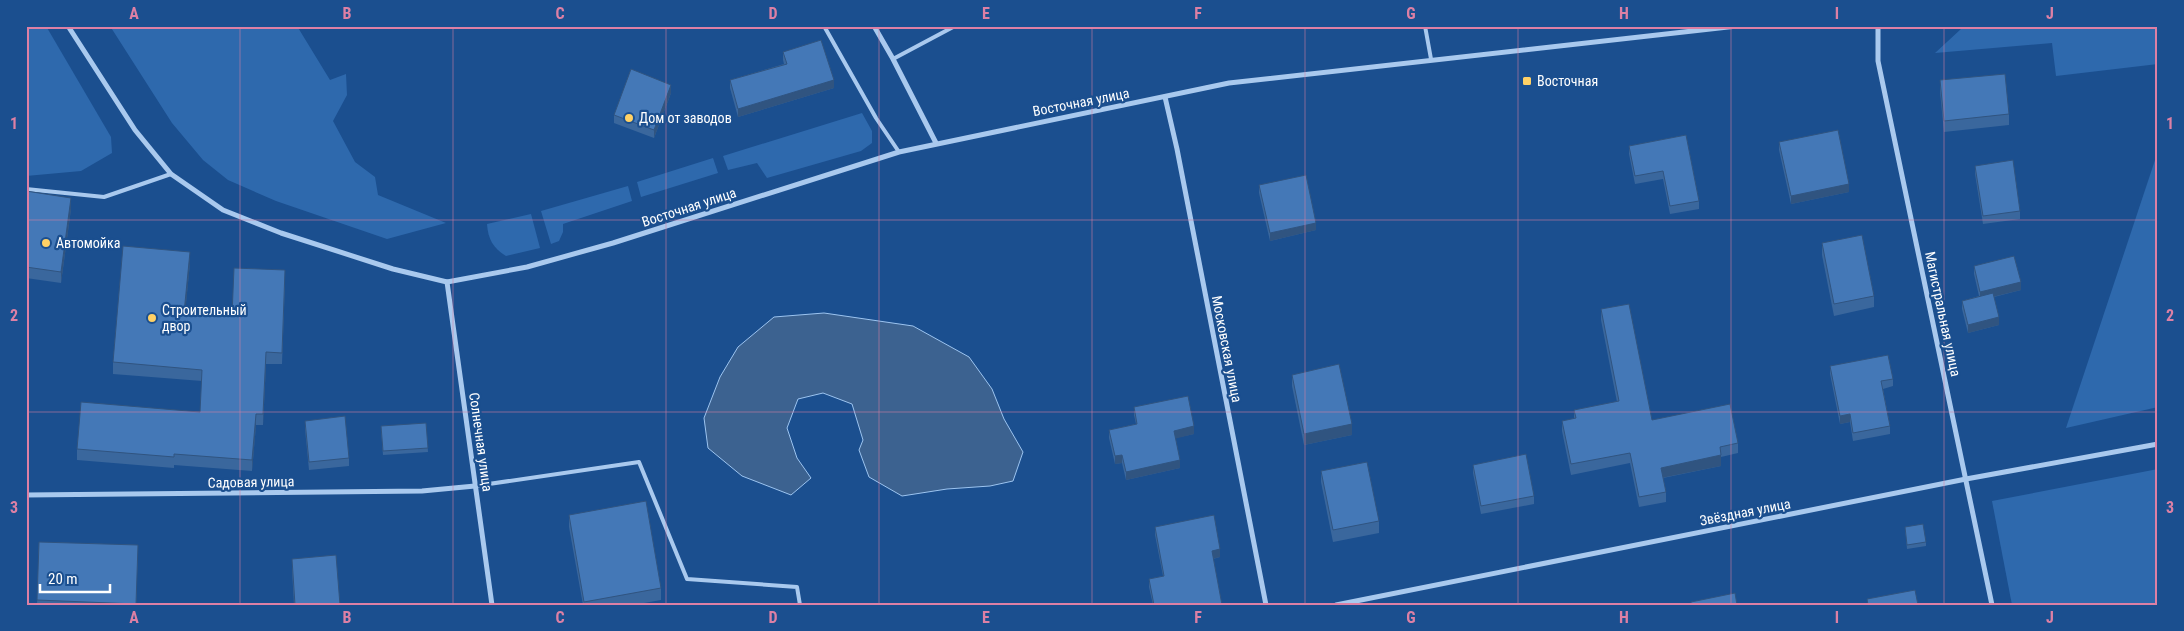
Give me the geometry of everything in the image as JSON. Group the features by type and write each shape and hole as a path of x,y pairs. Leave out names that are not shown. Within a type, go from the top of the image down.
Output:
{"street":[{"path":"68,26 136,130 171,174 223,210 282,233 394,269 447,282"},
{"path":"874,26 936,142"},
{"name":"Восточная улица","path":"447,282 528,267 613,243 936,142 1228,83 1737,26"},
{"name":"Магистральная улица","path":"1878,26 1878,61 1992,605"},
{"name":"Московская улица","path":"1165,97 1266,605"},
{"name":"Солнечная улица","path":"447,282 492,605"},
{"name":"Звёздная улица","path":"1336,605 1966,480 2158,444"},
{"name":"Садовая улица","path":"26,496 422,491 476,486"}],"lane":[{"path":"824,26 876,118 899,152"},
{"path":"893,59 955,26"},
{"path":"1425,26 1431,59"},
{"path":"1678,26 1679,34"},
{"path":"26,190 104,197 171,174"},
{"path":"476,486 639,462 686,579 797,587 800,605"}],"shaded area":[{"path":"26,26 46,26 111,137 112,153 81,171 26,176"},
{"path":"110,26 297,26 330,80 346,74 347,95 333,121 355,162 375,177 378,195 446,223 387,239 276,201 228,180 203,160 172,123"},
{"path":"2015,26 2158,26 2158,64 2056,76 2052,43 1935,53 1961,29"},
{"path":"862,113 872,131 872,143 861,151 767,178 757,163 728,170 723,156"},
{"path":"2158,151 2158,407 2066,428"},
{"path":"713,158 718,173 641,197 637,182"},
{"path":"628,186 632,201 563,224 563,232 559,241 551,244 541,211"},
{"path":"531,214 540,248 506,256 492,243 487,224"},
{"path":"824,313 913,326 969,357 992,389 1004,419 1023,452 1013,481 990,486 947,489 902,496 869,477 859,450 863,440 852,404 823,393 798,399 787,428 797,458 811,478 791,495 742,476 708,448 704,418 720,377 738,347 774,317"},
{"path":"2158,469 2158,605 2012,605 1992,501"}],"building":[{"path":"821,40 834,80 738,109 730,80 787,64 783,52"},
{"path":"631,69 671,85 654,130 614,115"},
{"path":"2005,74 2009,114 1944,121 1940,80"},
{"path":"1838,130 1849,184 1791,196 1779,142"},
{"path":"1686,135 1699,201 1670,206 1663,171 1635,176 1629,146"},
{"path":"2013,160 2020,211 1983,216 1975,166"},
{"path":"1306,175 1316,223 1270,233 1259,185"},
{"name":"Автомойка","path":"26,191 71,198 61,272 26,267"},
{"path":"1862,235 1874,296 1834,304 1822,243"},
{"path":"123,246 190,252 184,313 232,315 234,268 285,270 282,353 266,352 263,414 256,414 252,460 174,454 174,457 77,449 81,402 200,412 202,370 113,362"},
{"path":"2014,256 2021,282 1980,292 1974,266"},
{"path":"1993,293 1999,317 1968,325 1962,301"},
{"path":"1629,304 1652,420 1730,404 1738,443 1720,447 1721,455 1661,468 1666,492 1639,497 1630,453 1571,464 1562,421 1576,418 1574,410 1619,401 1601,309"},
{"path":"1888,355 1893,379 1881,381 1890,426 1853,433 1850,414 1840,416 1830,366"},
{"path":"1339,364 1352,424 1304,434 1292,375"},
{"path":"1188,396 1194,426 1174,431 1180,460 1126,472 1122,455 1115,456 1109,430 1137,424 1134,407"},
{"path":"345,416 349,458 309,462 305,421"},
{"path":"426,423 428,448 383,451 381,426"},
{"path":"1526,454 1534,496 1481,506 1473,465"},
{"path":"1367,462 1379,521 1333,530 1321,471"},
{"path":"646,501 661,588 584,602 569,515"},
{"path":"1214,515 1220,549 1212,551 1222,605 1154,605 1149,579 1164,576 1155,527"},
{"path":"1923,524 1926,542 1907,545 1905,527"},
{"path":"39,542 138,545 136,604 37,600"},
{"path":"336,555 340,605 295,605 292,559"},
{"path":"1915,590 1918,605 1868,605 1867,599"},
{"path":"1735,593 1737,605 1691,605 1691,602"}],"place":[{"name":"Восточная","path":"1527,81"},
{"name":"Дом от заводов","path":"629,118"},
{"name":"Автомойка","path":"46,243"},
{"name":"Строительный двор","path":"152,318"}]}
